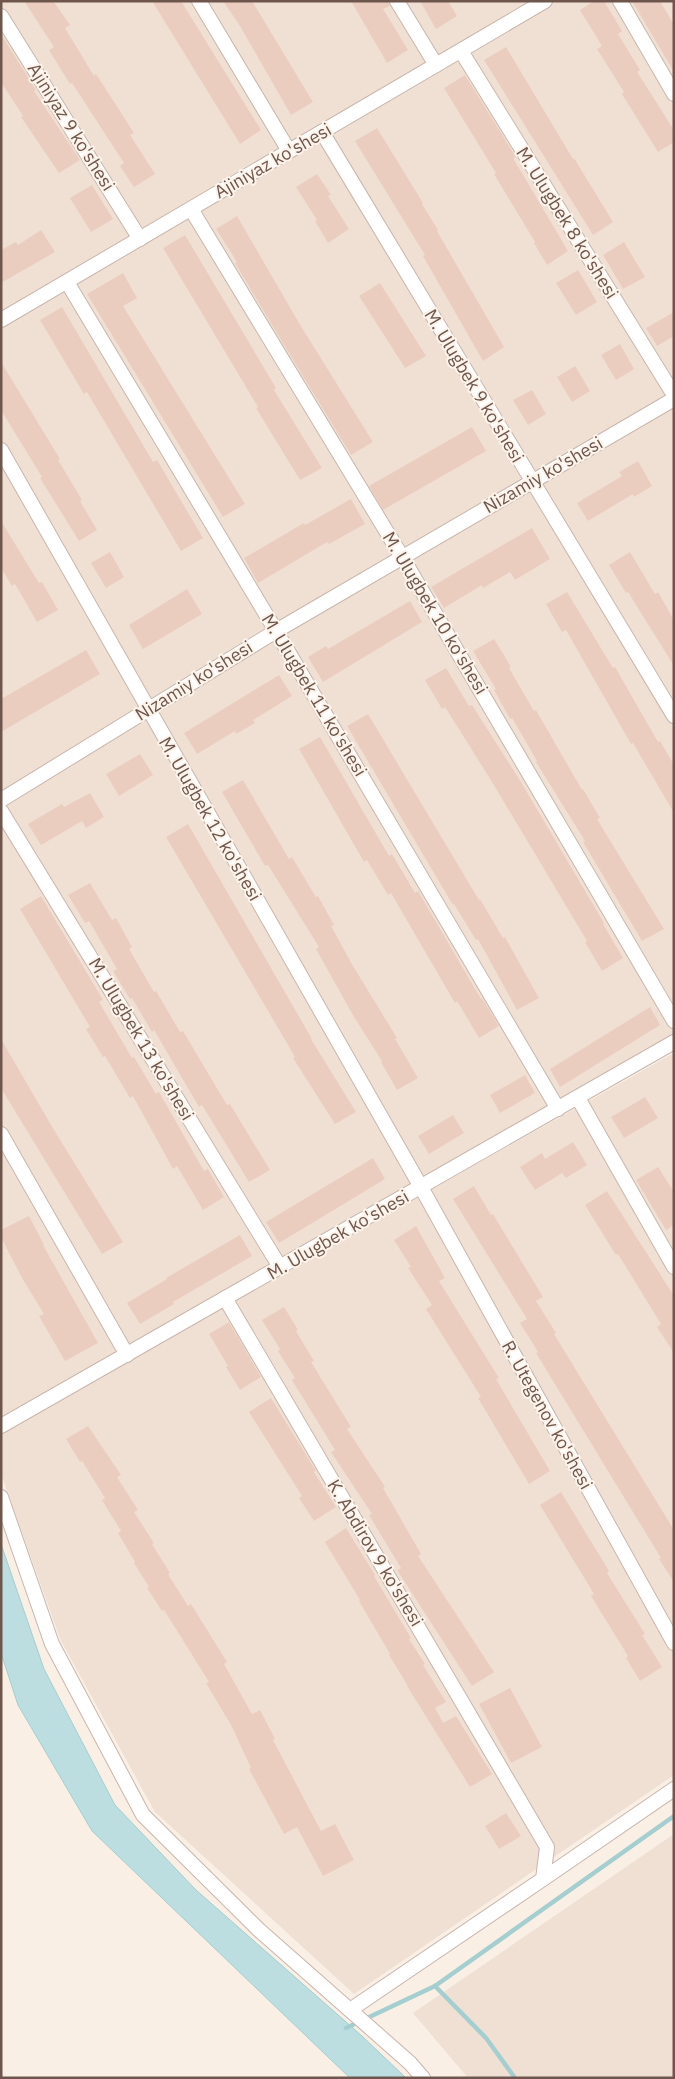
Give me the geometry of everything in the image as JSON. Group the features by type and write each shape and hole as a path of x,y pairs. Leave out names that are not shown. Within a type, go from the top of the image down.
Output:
{"street":[{"path":"198,1 289,151"},
{"path":"397,1 436,65"},
{"name":"Ajiniyaz ko'shesi","path":"1,320 545,1"},
{"path":"620,1 674,94"},
{"name":"Ajiniyaz 9 ko'shesi","path":"1,16 140,239"},
{"name":"M. Ulugbek 8 ko'shesi","path":"461,51 674,394"},
{"name":"M. Ulugbek 9 ko'shesi","path":"322,132 531,482 674,716"},
{"name":"M. Ulugbek 10 ko'shesi","path":"191,209 402,557 674,1021"},
{"name":"M. Ulugbek 11 ko'shesi","path":"67,282 558,1108"},
{"name":"Nizamiy ko'shesi","path":"1,800 276,631 674,399"},
{"name":"M. Ulugbek 12 ko'shesi","path":"1,450 421,1187"},
{"name":"M. Ulugbek 13 ko'shesi","path":"1,811 280,1267"},
{"name":"M. Ulugbek ko'shesi","path":"1,1426 674,1042"},
{"path":"578,1098 674,1267"},
{"path":"1,1134 127,1355"},
{"name":"R. Utegenov ko'shesi","path":"421,1187 674,1643"},
{"name":"K. Abdirov 9 ko'shesi","path":"225,1298 526,1808 547,1847 542,1879"},
{"path":"1,1496 52,1644 143,1816 259,1930 410,2063 424,2078"},
{"path":"350,2010 674,1789"}],"shaded area":[{"path":"1,1 674,1 674,1034 1,1417"},
{"path":"674,1053 674,1775 354,1994 155,1812 61,1641 1,1474 1,1432"},
{"path":"674,1834 674,2078 468,2078 413,2013"}],"water":[{"path":"1,1544 44,1669 115,1805 196,1890 362,2036 406,2078 350,2078 92,1831 18,1705 1,1653"}],"building":[{"path":"24,1 54,2 70,25 65,28 94,76 96,74 134,133 130,135 155,174 134,187 120,166 124,163 49,50 54,47"},
{"path":"152,1 181,1 261,130 240,144"},
{"path":"223,1 252,1 313,102 291,115 240,26"},
{"path":"351,1 388,1 390,6 383,9 408,50 387,63"},
{"path":"420,1 448,1 457,16 436,29"},
{"path":"594,1 604,1 622,31 618,34 640,70 637,72 674,130 674,142 658,152 597,49 602,46 580,10"},
{"path":"632,1 660,1 666,11 674,25 674,72"},
{"path":"1,34 36,90 34,91 80,160 59,173 21,117 23,116 1,82"},
{"path":"506,47 613,222 593,235 484,60"},
{"path":"465,75 516,157 513,158 568,251 547,265 494,174 496,173 444,88"},
{"path":"377,128 423,203 437,231 504,347 483,361 423,256 425,255 355,141"},
{"path":"317,174 331,195 328,196 349,229 328,243 315,221 317,220 296,187"},
{"path":"92,185 113,219 91,232 70,198"},
{"path":"237,216 299,323 373,442 351,455 216,229"},
{"path":"41,230 55,252 1,283 1,250 16,242 18,245"},
{"path":"185,235 276,388 274,390 322,468 300,480 163,248"},
{"path":"624,242 645,277 623,289 603,255"},
{"path":"578,270 597,302 576,315 556,283"},
{"path":"123,273 137,298 123,306 245,504 223,517 87,294"},
{"path":"380,283 426,356 405,368 359,296"},
{"path":"62,307 153,462 157,460 203,538 181,551 87,392 84,394 40,320"},
{"path":"674,312 674,336 657,346 646,328"},
{"path":"620,344 634,369 616,380 601,355"},
{"path":"1,362 60,459 58,460 97,530 79,541 1,410"},
{"path":"575,366 590,391 572,402 557,377"},
{"path":"532,390 546,414 528,425 513,400"},
{"path":"472,427 486,451 383,510 369,486"},
{"path":"638,461 652,486 634,497 633,494 588,521 577,503 622,476 619,472"},
{"path":"351,499 365,524 329,544 327,542 258,583 244,558 304,523 305,525"},
{"path":"1,521 39,583 42,582 58,610 37,622 15,584 12,586 1,568"},
{"path":"532,528 550,559 515,580 510,572 483,588 482,585 444,608 431,587"},
{"path":"110,552 124,577 106,588 91,563"},
{"path":"630,552 655,594 658,592 674,620 674,666 609,565"},
{"path":"187,589 202,614 143,649 129,625"},
{"path":"567,592 613,668 615,667 658,742 660,741 674,765 674,813 633,743 631,744 566,630 562,632 546,604"},
{"path":"410,601 422,622 323,682 308,657 326,646 328,649"},
{"path":"494,639 534,711 536,710 600,818 597,819 664,929 642,941 512,718 510,719 494,690 496,689 473,651"},
{"path":"86,650 100,674 1,732 1,699"},
{"path":"446,668 469,706 472,705 521,782 623,958 602,971 585,942 587,941 492,782 445,707 442,709 425,680"},
{"path":"279,675 292,696 253,720 255,723 236,734 235,731 197,754 184,733"},
{"path":"368,714 479,900 503,938 505,937 539,998 517,1010 478,939 476,940 453,905 347,726"},
{"path":"320,737 389,856 392,854 415,893 418,891 481,999 499,1026 479,1038 457,1001 455,1003 391,893 388,895 367,860 364,862 299,749"},
{"path":"140,754 153,775 119,796 106,774"},
{"path":"243,780 289,859 292,857 316,897 318,896 334,925 331,926 397,1038 395,1039 418,1078 397,1090 316,949 319,947 268,865 265,866 222,792"},
{"path":"90,793 104,817 86,828 82,821 41,845 28,824 62,804 64,807"},
{"path":"188,824 311,1039 356,1112 335,1124 293,1058 295,1057 166,837"},
{"path":"90,883 112,920 116,918 132,947 129,949 154,992 156,991 180,1032 183,1031 227,1105 230,1104 270,1170 249,1182 202,1105 199,1107 154,1030 152,1032 132,998 130,999 113,971 117,969 89,921 85,923 68,895"},
{"path":"41,896 103,1000 99,1002 132,1058 134,1057 156,1094 159,1092 204,1171 208,1169 224,1197 203,1210 177,1166 173,1169 133,1096 130,1098 105,1056 103,1057 86,1029 90,1027 20,909"},
{"path":"650,1007 660,1025 560,1087 550,1069"},
{"path":"1,1039 123,1242 102,1254 1,1088"},
{"path":"525,1075 535,1093 500,1113 490,1095"},
{"path":"645,1097 658,1118 624,1138 611,1117"},
{"path":"453,1115 464,1133 429,1154 418,1136"},
{"path":"573,1142 587,1165 566,1178 562,1173 535,1190 520,1167 542,1153 545,1159"},
{"path":"373,1158 385,1179 279,1243 266,1222"},
{"path":"658,1167 674,1192 674,1225 666,1230 636,1180"},
{"path":"474,1186 543,1297 536,1301 556,1333 554,1334 674,1530 674,1582 536,1353 538,1352 520,1323 527,1319 453,1199"},
{"path":"607,1191 674,1296 674,1353 657,1327 661,1324 585,1205"},
{"path":"29,1216 43,1245 98,1343 65,1361 39,1316 44,1314 22,1278 1,1237 1,1230"},
{"path":"416,1226 445,1278 439,1281 499,1378 496,1379 550,1471 529,1484 478,1398 481,1397 426,1309 432,1305 408,1268 411,1267 394,1240"},
{"path":"240,1235 252,1256 173,1302 174,1304 140,1324 127,1303"},
{"path":"284,1307 314,1361 311,1362 351,1427 347,1429 385,1487 383,1488 421,1554 418,1556 494,1672 472,1686 397,1570 401,1568 369,1515 372,1514 331,1452 335,1450 292,1380 295,1378 262,1320"},
{"path":"229,1322 261,1377 240,1390 209,1334"},
{"path":"271,1398 336,1507 314,1521 299,1498 302,1496 249,1412"},
{"path":"88,1426 121,1475 117,1477 138,1510 134,1512 154,1543 152,1544 170,1573 168,1574 188,1606 191,1604 227,1662 224,1664 252,1714 260,1710 275,1739 273,1740 321,1831 335,1824 354,1860 323,1876 297,1827 284,1834 249,1769 251,1768 231,1725 206,1683 209,1682 164,1610 162,1611 147,1588 149,1587 118,1533 121,1531 102,1500 105,1498 66,1439"},
{"path":"561,1492 609,1571 607,1573 645,1634 642,1635 662,1667 640,1681 626,1658 628,1656 591,1596 594,1594 540,1505"},
{"path":"346,1528 375,1575 411,1638 409,1639 425,1664 423,1665 446,1702 435,1708 443,1723 456,1716 492,1774 470,1787 407,1686 360,1600 325,1542"},
{"path":"510,1688 542,1747 511,1763 479,1704"},
{"path":"506,1813 521,1836 499,1849 485,1826"}],"waterway":[{"path":"346,2028 435,1986 674,1816"},
{"path":"435,1986 486,2038 515,2078"}]}
